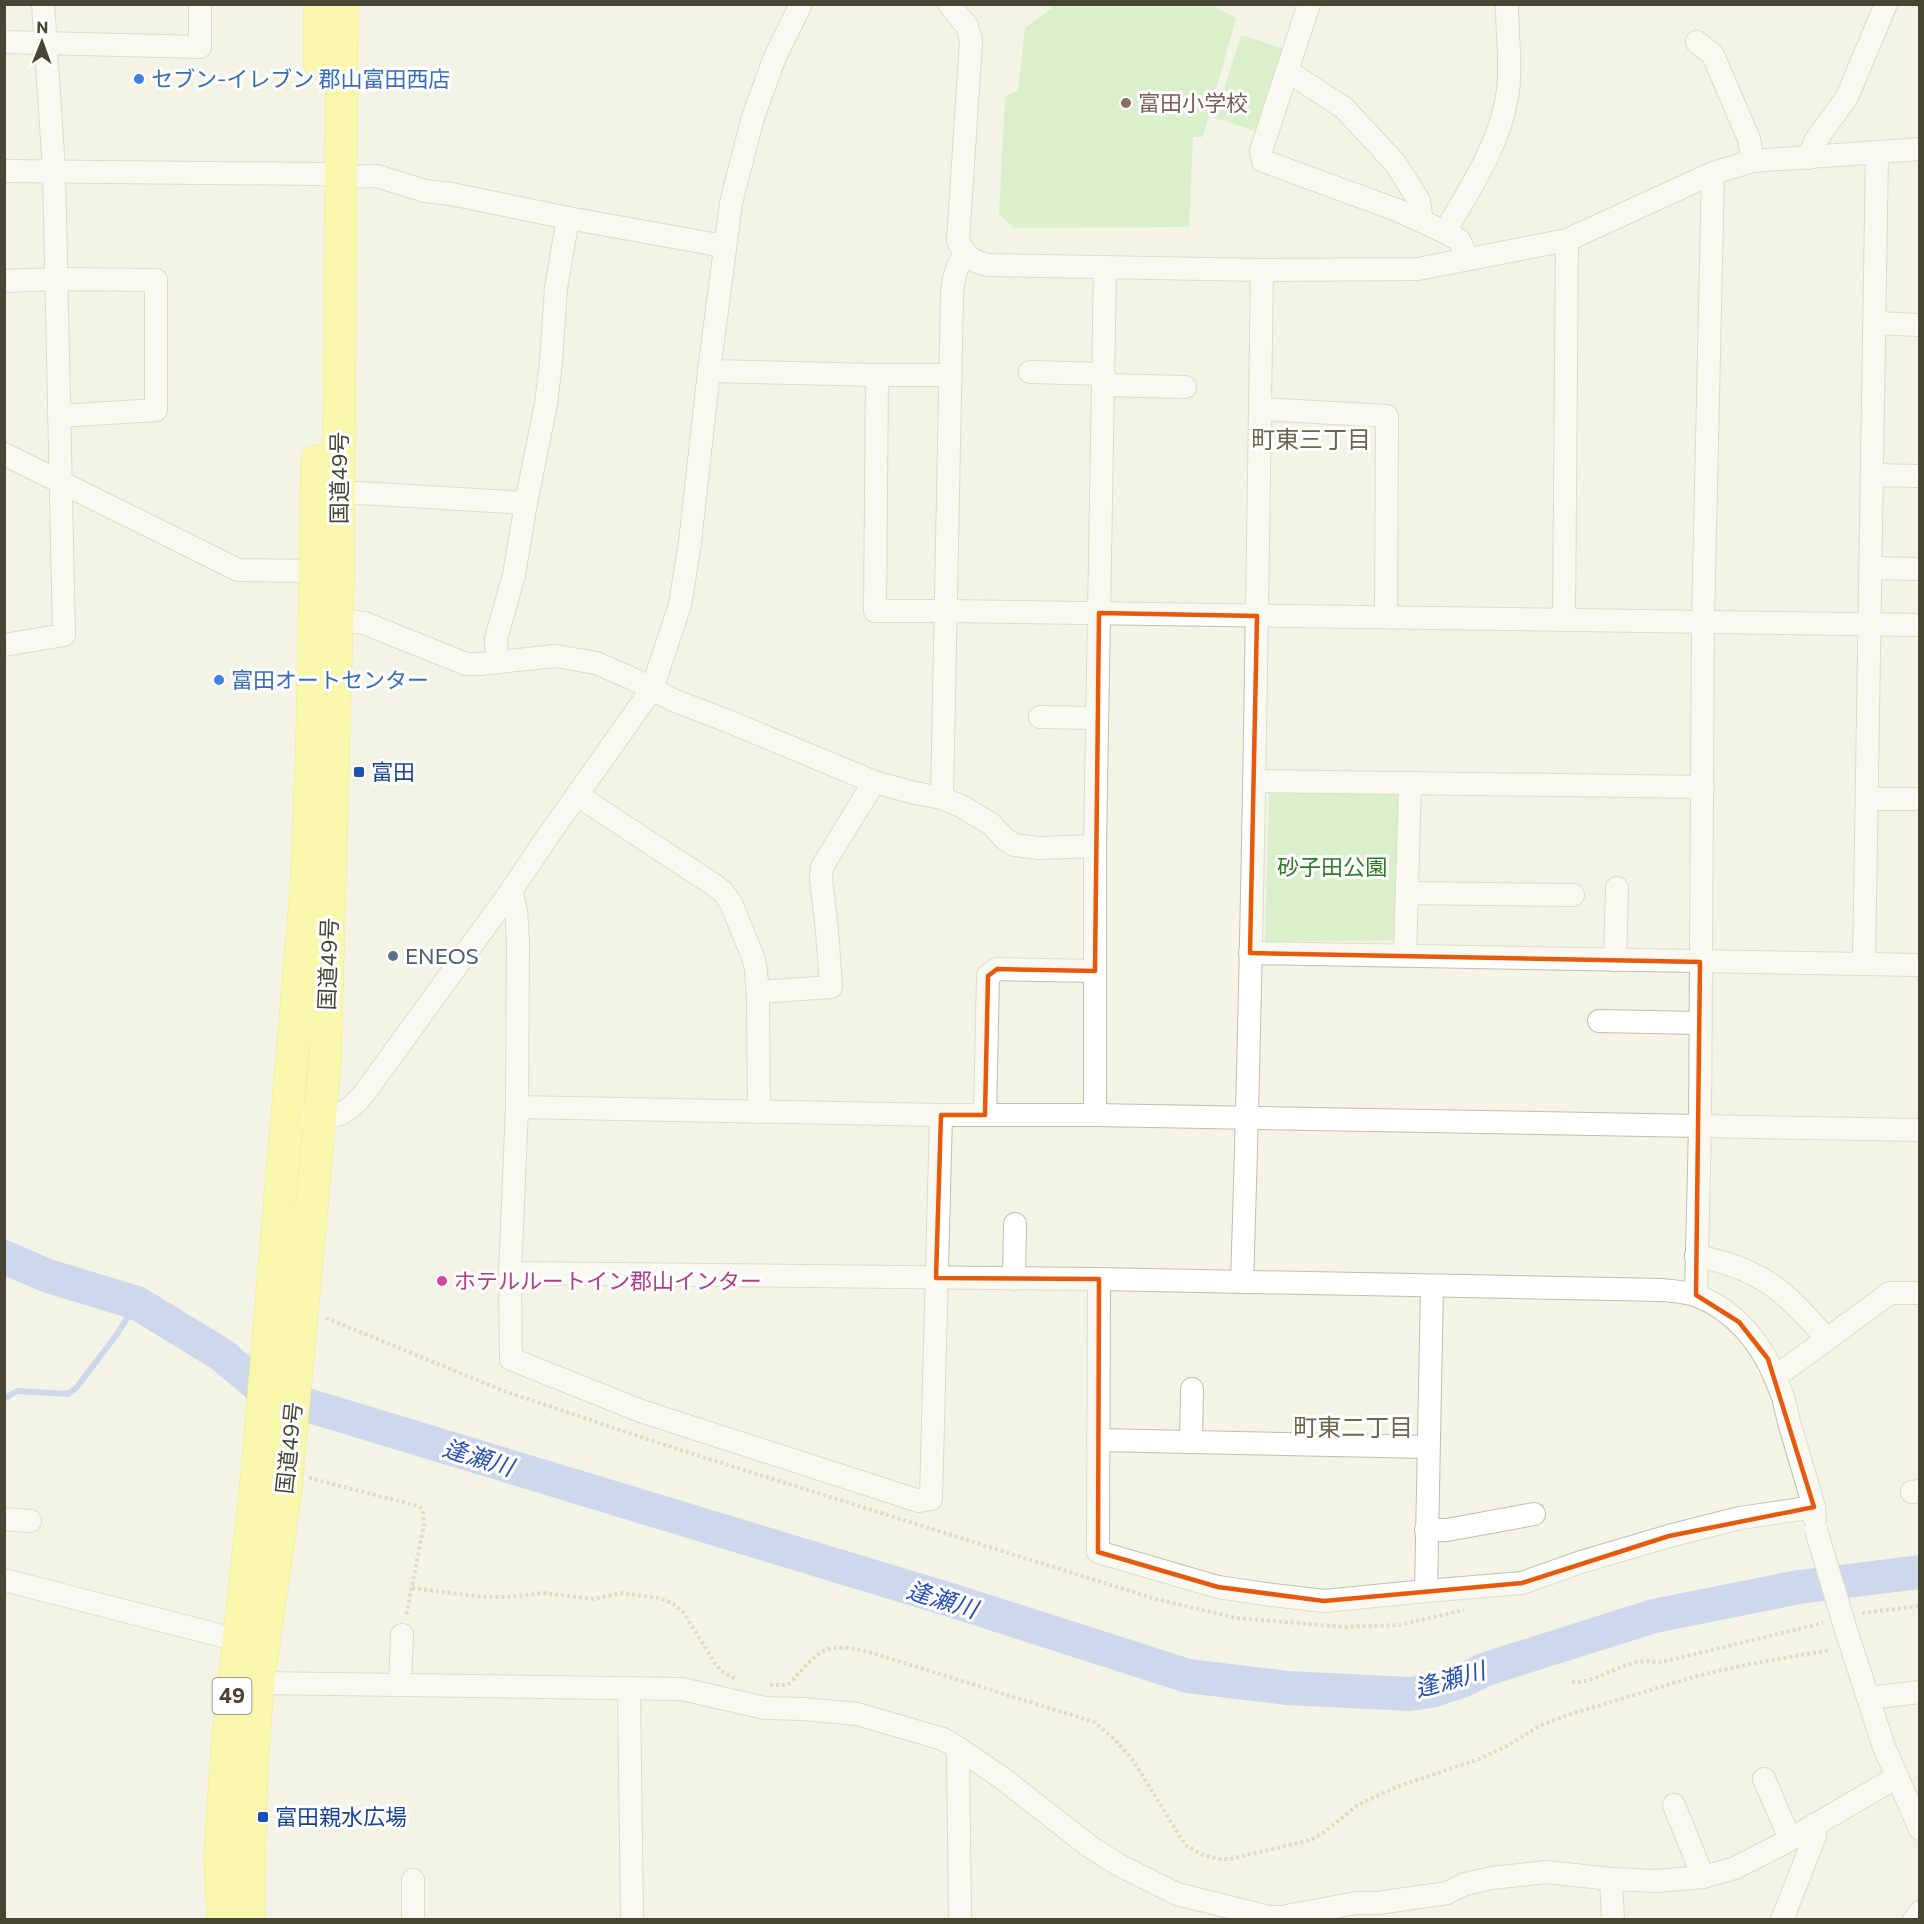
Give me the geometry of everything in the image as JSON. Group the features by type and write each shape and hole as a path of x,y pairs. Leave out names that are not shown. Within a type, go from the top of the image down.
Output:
{"highway":[{"name":"国道49号","path":"249,1920 252,1764 258,1683 296,1482 312,1311 312,1206 325,1060 339,494 330,176 320,4"},
{"name":"国道49号","path":"223,1920 220,1856 227,1748 257,1473 306,890 330,176 342,4"}],"street":[{"path":"4,645 64,635 54,170 43,4"},
{"path":"4,42 200,47 200,4"},
{"path":"288,1116 319,1118 342,1114 357,1102 511,891 652,689 680,605 690,542 731,203 753,117 775,57 801,4"},
{"path":"949,4 967,26 971,41 958,236 965,254 978,263 999,266 1105,268 1418,269 1567,240 1713,173 1753,161 1920,149"},
{"path":"1309,4 1261,151 1263,161 1422,221 1459,240 1468,258"},
{"path":"1445,232 1482,165 1505,108 1508,83 1507,4"},
{"path":"1808,158 1816,140 1847,97 1886,4"},
{"path":"1697,42 1713,55 1749,139 1753,161"},
{"path":"1287,74 1295,76 1344,108 1396,164 1419,201 1422,221"},
{"path":"1864,964 1877,152"},
{"path":"4,171 377,176 425,191 724,246"},
{"path":"1696,1296 1700,1127 1703,621 1713,173"},
{"path":"497,662 496,639 514,575 546,404 556,288 568,218"},
{"path":"1564,619 1567,240"},
{"path":"942,798 953,283 958,263 965,254"},
{"path":"1095,1115 1095,846 1105,268"},
{"path":"1242,1282 1248,1118 1262,270"},
{"path":"4,281 156,280 156,410 59,416"},
{"path":"1875,322 1920,325"},
{"path":"709,371 951,375"},
{"path":"1030,372 1185,387"},
{"path":"878,375 875,611 1920,625"},
{"path":"1260,409 1387,416 1386,617"},
{"path":"4,454 238,570 316,571"},
{"path":"1872,476 1920,476"},
{"path":"339,494 360,492 526,503"},
{"path":"1871,568 1920,568"},
{"path":"337,619 363,623 466,664 555,656 596,663 673,700 874,782 942,798 961,806 991,824 1014,845 1039,848 1095,846"},
{"path":"1040,717 1097,718"},
{"path":"1254,781 1703,787"},
{"path":"758,992 831,987 821,879 822,867 874,782"},
{"path":"1405,957 1410,783"},
{"path":"577,795 723,892 731,903 753,957 758,981 759,1112"},
{"path":"1867,799 1920,799"},
{"path":"1616,960 1617,888"},
{"path":"511,891 516,910 518,942 517,1107 510,1273 511,1359 641,1411 919,1501 931,1499 941,1115"},
{"path":"1407,893 1573,895"},
{"path":"1250,952 1405,957 1920,965"},
{"path":"985,1116 988,976 997,969 1095,971"},
{"path":"1599,1021 1700,1023"},
{"path":"517,1107 1920,1130"},
{"path":"1014,1278 1015,1224"},
{"path":"1696,1256 1731,1264 1778,1288 1827,1339"},
{"path":"510,1273 1100,1279 1662,1290 1696,1296 1730,1316 1750,1333 1768,1359 1783,1397 1814,1507 1816,1530 1841,1629 1884,1747 1920,1828"},
{"path":"1100,1279 1098,1552 1218,1587 1324,1601 1522,1583 1581,1562 1740,1518 1814,1507"},
{"path":"1426,1591 1432,1286"},
{"path":"1775,1377 1890,1293 1920,1293"},
{"path":"1191,1442 1192,1389"},
{"path":"1098,1440 1428,1447"},
{"path":"1426,1530 1447,1530 1534,1514"},
{"path":"4,1519 30,1521"},
{"path":"4,1580 238,1640"},
{"path":"400,1685 402,1635"},
{"path":"258,1683 682,1689 765,1708 804,1708 857,1714 943,1739 1002,1778 1080,1839 1117,1864 1177,1894 1270,1917 1284,1918 1356,1903 1378,1903 1447,1893 1465,1884 1492,1878 1546,1872 1656,1881 1703,1877 1735,1868 1897,1777"},
{"path":"629,1689 632,1920"},
{"path":"1868,1698 1920,1692"},
{"path":"958,1748 960,1920"},
{"path":"1764,1779 1790,1839"},
{"path":"1674,1806 1703,1877"},
{"path":"1782,1920 1815,1836 1815,1824"},
{"path":"1611,1879 1613,1920"},
{"path":"413,1880 413,1920"},
{"path":"1914,1920 1920,1912"}],"path":[{"path":"312,1311 504,1391 674,1448 1152,1598 1236,1618 1346,1627 1399,1624 1468,1609"},
{"path":"296,1482 418,1506 423,1510 424,1524 402,1635"},
{"path":"412,1588 483,1596 510,1597 544,1593 593,1599 622,1593 659,1598 672,1603 682,1612 722,1671 743,1682"},
{"path":"761,1685 788,1684 819,1651 834,1647 872,1653 1094,1722 1113,1738 1132,1760 1185,1845 1203,1855 1218,1859 1311,1840 1358,1805 1396,1787 1479,1759 1507,1746 1539,1726 1571,1714 1697,1676 1749,1664 1841,1629 1863,1612 1920,1606"},
{"path":"1572,1682 1587,1681 1622,1665 1652,1661 1658,1663 1841,1629"}],"highlighted area":[{"path":"1099,613 1257,616 1250,953 1700,962 1696,1295 1739,1322 1768,1359 1814,1507 1669,1536 1522,1583 1324,1601 1218,1587 1098,1552 1099,1279 936,1278 941,1115 985,1115 988,976 997,969 1095,971"}],"green space":[{"name":"富田小学校","path":"1057,4 1211,5 1236,18 1203,137 1193,137 1189,227 1014,228 999,214 1005,97 1018,90 1025,28"},
{"path":"1241,35 1282,48 1255,131 1215,118"},
{"name":"砂子田公園","path":"1400,790 1395,940 1265,942 1269,794"}],"waterway":[{"name":"逢瀬川","path":"4,1257 48,1276 137,1303 222,1355 267,1393 957,1602 1188,1676 1287,1688 1410,1694 1431,1691 1464,1680 1486,1669 1654,1616 1799,1587 1920,1572"},
{"path":"4,1399 17,1391 68,1394 76,1388 115,1337 137,1303"}],"place":[{"name":"セブン-イレブン 郡山富田西店","path":"139,79"},
{"name":"富田小学校","path":"1126,103"},
{"name":"富田オートセンター","path":"219,680"},
{"name":"富田","path":"359,772"},
{"name":"ENEOS","path":"393,956"},
{"name":"ホテルルートイン郡山インター","path":"442,1281"},
{"name":"富田親水広場","path":"263,1817"}],"district":[{"name":"町東三丁目","path":"1311,440"},
{"name":"町東二丁目","path":"1353,1428"}]}
